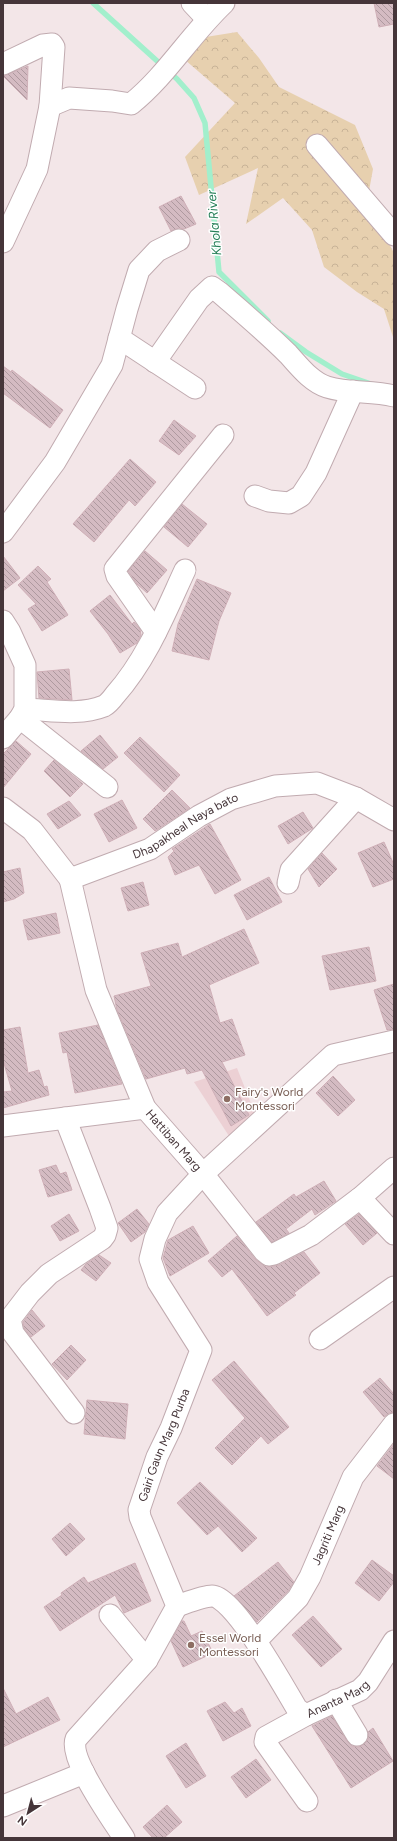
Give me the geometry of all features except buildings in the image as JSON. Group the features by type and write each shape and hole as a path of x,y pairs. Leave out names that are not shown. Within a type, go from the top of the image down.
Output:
{"street":[{"path":"192,3 207,19"},
{"path":"50,106 69,98 112,100 131,104 167,69 207,19 224,3"},
{"path":"3,64 43,45 52,44 54,51 50,106 38,169 3,242"},
{"path":"317,145 394,236"},
{"path":"3,532 59,455 112,365 139,270 157,251 179,240"},
{"path":"155,362 199,298 212,287 220,292 288,354 302,370 325,387 394,396"},
{"path":"119,338 194,388"},
{"path":"255,496 269,501 289,503 302,496 316,473 353,391"},
{"path":"156,632 117,576 115,569 223,435"},
{"path":"23,713 81,712 106,706 139,665 185,570"},
{"path":"3,621 10,632 25,665 23,713 3,738"},
{"path":"23,713 107,787"},
{"name":"Dhapakheal Naya bato","path":"70,879 150,849 199,816 231,798 275,786 317,783 356,798 394,820"},
{"path":"288,883 291,870 356,798"},
{"path":"3,808 32,830 70,879 96,990 145,1108"},
{"name":"Hattiban Marg","path":"3,1126 145,1108 204,1174 333,1054 394,1042"},
{"path":"65,1118 107,1228 102,1240 49,1274 30,1293 10,1319 13,1333 74,1413"},
{"path":"204,1174 264,1251 269,1255 311,1235 360,1198 394,1168"},
{"name":"Gairi Gaun Marg Purba","path":"176,1606 140,1517 139,1510 157,1457 171,1428 200,1350 158,1282 150,1259 155,1238 167,1213 204,1174"},
{"path":"360,1198 394,1234"},
{"path":"320,1339 394,1287"},
{"name":"Jagriti Marg","path":"256,1641 298,1598 310,1577 353,1477 394,1424"},
{"name":"Ananta Marg","path":"176,1606 212,1596 223,1599 256,1641 297,1709 306,1715 364,1687 394,1641"},
{"path":"124,1838 84,1774 75,1750 76,1739 147,1660 176,1606"},
{"path":"110,1615 147,1660"},
{"path":"336,1700 357,1735"},
{"path":"306,1715 272,1732 266,1737 266,1742 307,1801"},
{"path":"3,1806 84,1774"}],"shaded area":[{"name":"Fairy's World Montessori","path":"237,1068 256,1116 229,1136 194,1082"}],"green space":[{"path":"237,32 259,58 279,87 355,125 373,169 367,202 394,253 394,340 384,309 357,292 324,267 312,230 283,198 246,224 258,168 199,195 185,157 235,103 184,59 193,39"}],"waterway":[{"name":"Khola River","path":"93,3 177,79 194,98 205,123 219,272 268,321"},
{"name":"Khola River","path":"280,333 306,352 342,374 371,384"}],"place":[{"name":"Fairy's World Montessori","path":"227,1099"},
{"name":"Essel World Montessori","path":"191,1645"}]}
